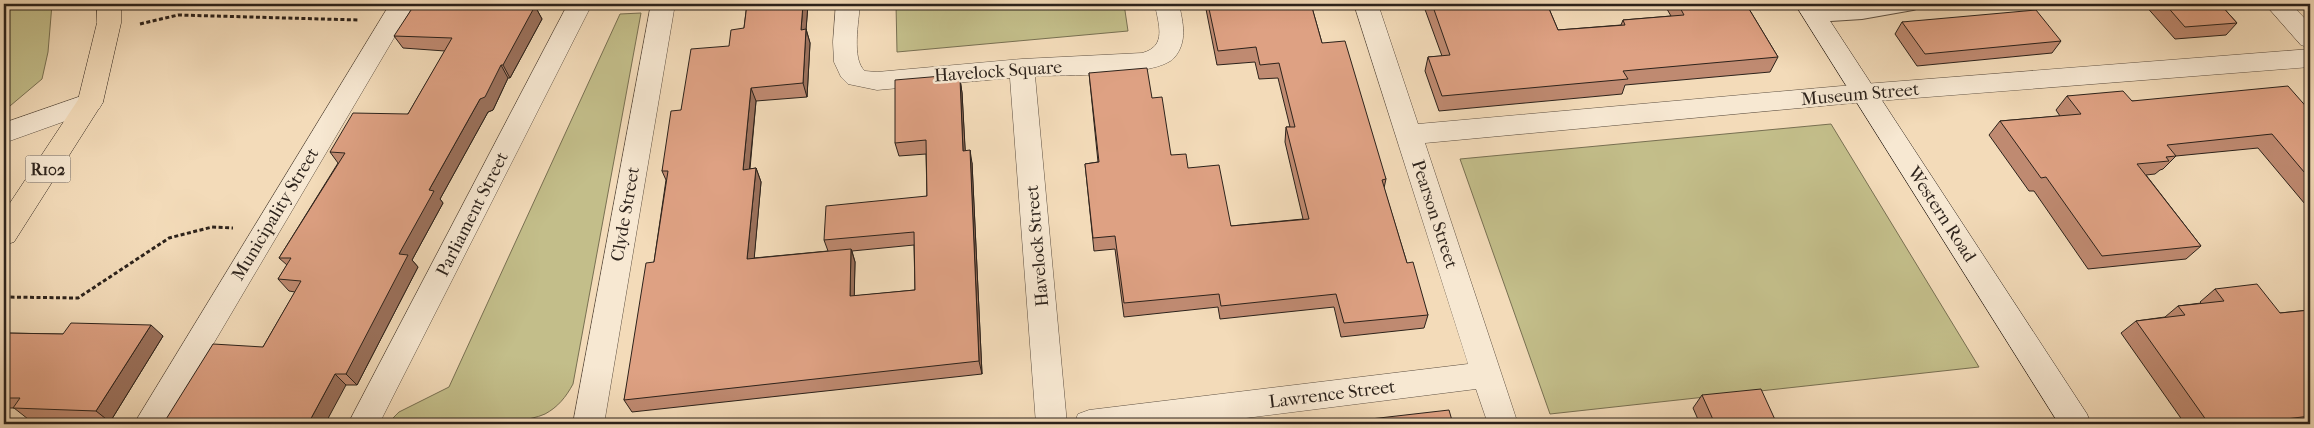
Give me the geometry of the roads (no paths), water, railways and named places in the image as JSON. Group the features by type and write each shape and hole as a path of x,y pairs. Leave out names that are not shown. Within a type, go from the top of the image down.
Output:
{"main road":[{"name":"R102","path":"4,234 90,102 107,31 109,4"}],"street":[{"name":"Parliament Street","path":"363,424 580,4"},
{"name":"Clyde Street","path":"588,424 663,4"},
{"name":"Havelock Square","path":"848,4 845,58 849,70 859,78 877,80 1022,68 1142,62 1161,56 1169,47 1173,32 1167,4"},
{"name":"Pearson Street","path":"1366,4 1503,424"},
{"path":"2277,4 2310,39"},
{"name":"Western Road","path":"1811,10 2076,424"},
{"name":"Municipality Street","path":"148,424 396,13"},
{"name":"Museum Street","path":"1410,135 1864,93 2310,58"},
{"name":"Havelock Street","path":"1022,68 1052,424"},
{"path":"4,133 90,102"},
{"name":"Lawrence Street","path":"1089,424 1487,375"}],"lane":[{"path":"1811,10 1862,13 1913,4"}]}
